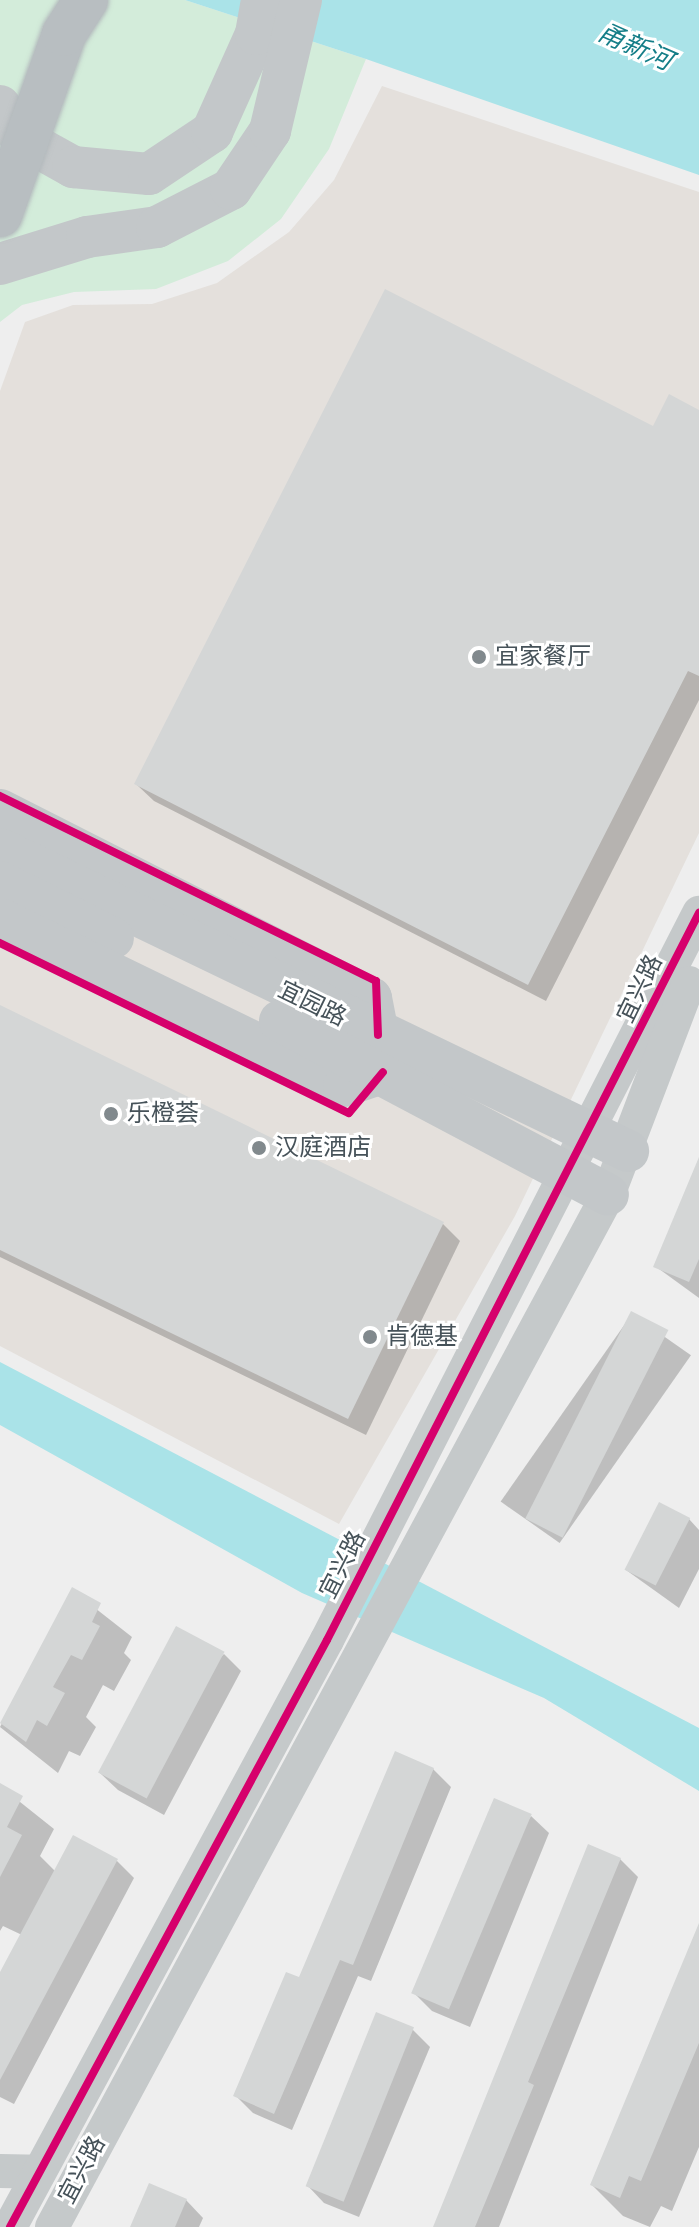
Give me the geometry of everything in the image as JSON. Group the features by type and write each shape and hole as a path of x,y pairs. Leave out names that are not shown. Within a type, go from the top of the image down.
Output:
{"highway":[{"path":"0,215 64,34 86,0"}],"main road":[{"path":"0,106 21,138 73,167 149,174 212,132 256,34 262,0"},
{"path":"0,264 87,237 157,227 231,189 270,131 301,0"},
{"path":"0,810 371,998 380,1054 344,1086 0,919"},
{"name":"宜园路","path":"0,849 380,1054 608,1195"},
{"name":"宜园路","path":"0,882 380,1054 590,1133 628,1151"}],"street":[{"name":"宜兴路","path":"52,2227 342,1647 376,1546 570,1174 699,913"},
{"name":"宜兴路","path":"10,2227 342,1647 421,1542 608,1195 628,1151 649,1077 699,960"},
{"path":"0,2171 39,2172"}],"shaded area":[{"path":"382,86 699,192 699,833 515,1216 339,1524 0,1346 0,391 25,322 73,305 152,304 217,283 289,232 334,180"}],"green space":[{"path":"0,0 185,0 366,59 329,149 281,219 228,261 156,289 74,292 22,305 0,322"}],"water":[{"name":"甬新河","path":"185,0 699,0 699,175 366,59"},
{"path":"0,1362 699,1728 699,1791 544,1698 302,1593 0,1425"}],"building":[{"path":"385,289 653,426 669,394 699,410 699,676 688,671 528,985 134,784"},
{"name":"乐橙荟","path":"0,1005 444,1222 348,1419 0,1250"},
{"path":"699,1157 699,1259 689,1282 653,1267"},
{"path":"631,1311 668,1330 563,1538 525,1519"},
{"path":"659,1502 690,1518 656,1586 624,1570"},
{"path":"72,1587 101,1603 92,1622 100,1626 82,1660 71,1655 53,1687 65,1693 47,1726 37,1720 26,1742 0,1723"},
{"path":"176,1626 225,1652 147,1798 98,1773"},
{"path":"395,1751 434,1768 353,1965 340,1960 274,2114 233,2096 286,1972 299,1977"},
{"path":"0,1783 23,1796 7,1827 22,1835 0,1877"},
{"path":"494,1798 532,1814 449,2009 411,1993"},
{"path":"73,1835 118,1859 0,2080 0,1972"},
{"path":"588,1844 621,1858 528,2082 534,2085 475,2227 433,2227"},
{"path":"699,1923 699,2043 641,2181 629,2176 620,2198 590,2185"},
{"path":"376,2012 414,2027 344,2202 306,2186"},
{"path":"149,2183 187,2199 175,2227 130,2227"}],"cycle path":[{"path":"0,796 376,981 378,1035"},
{"path":"10,2227 327,1640 699,913"},
{"path":"0,943 349,1113 383,1072"}],"place":[{"name":"宜家餐厅","path":"479,657"},
{"name":"乐橙荟","path":"111,1114"},
{"name":"汉庭酒店","path":"259,1148"},
{"name":"肯德基","path":"370,1337"}]}
